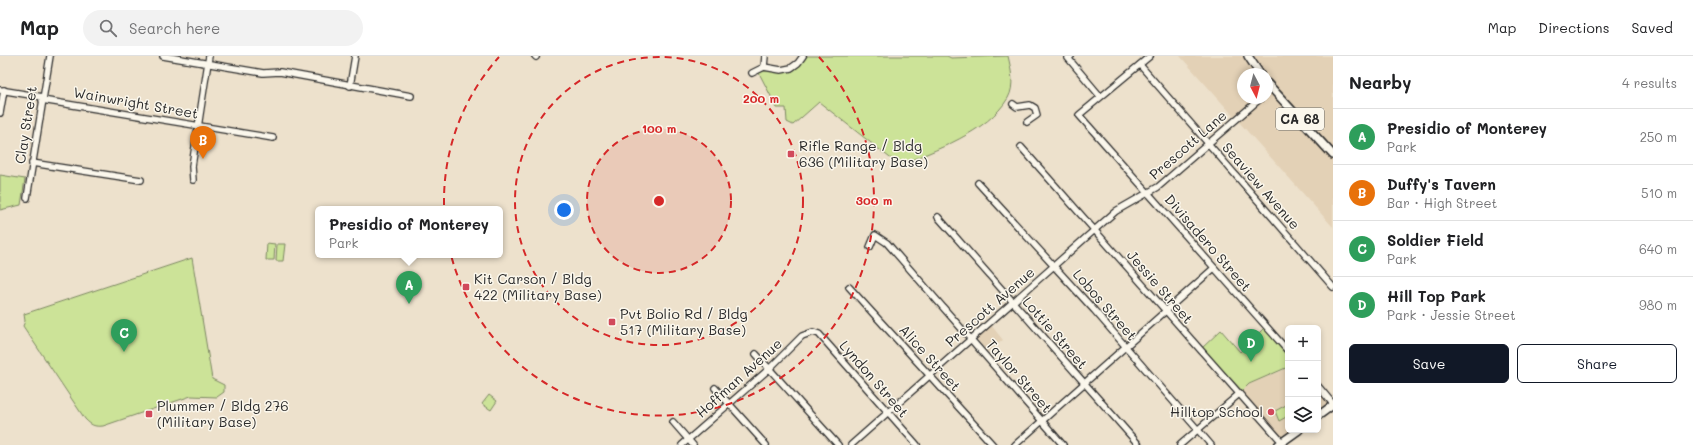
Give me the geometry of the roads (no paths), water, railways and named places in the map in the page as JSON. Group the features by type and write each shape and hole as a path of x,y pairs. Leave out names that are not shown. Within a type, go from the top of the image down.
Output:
{"main road":[{"path":"1248,56 1256,68"},
{"name":"CA 68","path":"1273,92 1333,155"},
{"path":"1321,414 1333,404"},
{"path":"1280,444 1295,433"}],"street":[{"name":"Clay Street","path":"27,198 50,56"},
{"path":"163,56 263,73 280,72 411,96"},
{"path":"193,180 192,172 209,56"},
{"path":"350,86 355,56"},
{"path":"764,67 765,56"},
{"path":"752,72 764,67 787,69 798,63 803,56"},
{"path":"1071,56 1068,58 1100,96 1150,56"},
{"name":"Seaview Avenue","path":"1140,65 1333,287"},
{"name":"Wainwright Street","path":"2,90 42,99 273,138"},
{"path":"0,114 2,90"},
{"name":"Divisadero Street","path":"1100,96 1079,115 1285,348"},
{"path":"1014,104 1017,107 1030,105 1035,108 1037,115 1035,118 1027,122"},
{"name":"Prescott Lane","path":"1149,194 1254,104"},
{"name":"Jessie Street","path":"1021,147 1239,394 1280,444"},
{"path":"32,163 141,180"},
{"name":"Lobos Street","path":"978,183 1054,266 1211,445"},
{"name":"Prescott Avenue","path":"851,445 1122,207 1149,194"},
{"name":"Lottie Street","path":"938,218 1139,445"},
{"name":"Taylor Street","path":"870,247 875,235 887,243 1064,445"},
{"path":"1015,445 1126,348 1214,268"},
{"name":"Alice Street","path":"849,287 993,445"},
{"name":"Hoffman Avenue","path":"682,445 769,369 802,336 813,332"},
{"name":"Lyndon Street","path":"813,332 819,334 916,445"},
{"path":"756,354 838,445"},
{"path":"715,388 766,445"},
{"path":"1321,390 1333,404"},
{"path":"1180,445 1239,394"},
{"path":"673,422 693,445"}],"place":[{"name":"Rifle Range / Bldg 636 (Military Base)","path":"791,154"},
{"name":"Duffy's Tavern","path":"203,159"},
{"name":"Kit Carson / Bldg 422 (Military Base)","path":"466,287"},
{"name":"Presidio of Monterey","path":"409,304"},
{"name":"Pvt Bolio Rd / Bldg 517 (Military Base)","path":"612,322"},
{"name":"Soldier Field","path":"124,352"},
{"name":"Hill Top Park","path":"1251,362"},
{"name":"Hilltop School","path":"1271,412"},
{"name":"Plummer / Bldg 276 (Military Base)","path":"149,414"}]}
